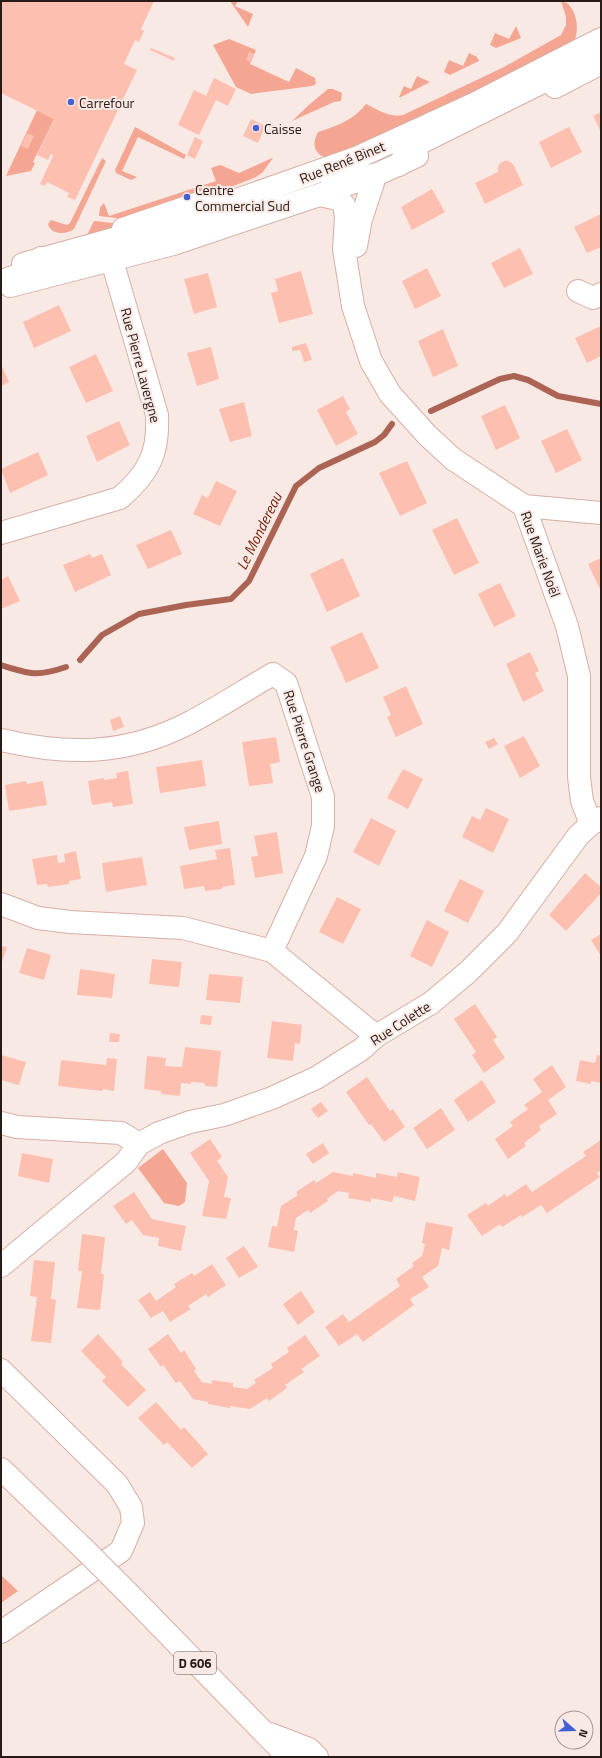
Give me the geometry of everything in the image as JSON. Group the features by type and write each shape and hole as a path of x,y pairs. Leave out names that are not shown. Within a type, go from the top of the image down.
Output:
{"street":[{"name":"Rue René Binet","path":"1,277 109,251 181,228 207,211 324,171 356,158 474,104 601,39"},
{"path":"399,165 406,153 412,147 573,67 582,49"},
{"name":"Rue René Binet","path":"41,258 173,244 319,195 399,165 601,63"},
{"path":"324,171 340,177 352,173 372,176"},
{"name":"Rue Marie Noël","path":"358,326 354,271 356,248 361,219 373,183 372,176"},
{"path":"1,277 29,272 41,258 52,251 137,225 268,179"},
{"name":"Rue Marie Noël","path":"319,195 338,199 344,205 346,217 344,249 353,306 358,326 371,361 390,394 427,435 454,459 524,506 567,626 579,676 580,776 582,801 596,821"},
{"name":"Rue Pierre Lavergne","path":"1,533 120,498 132,488 142,476 155,454 158,433 158,415 109,251"},
{"path":"578,291 593,298 601,294"},
{"path":"524,506 601,513"},
{"name":"Rue Pierre Grange","path":"1,740 23,746 66,751 111,750 143,742 189,723 273,674 286,683 323,797 323,826 316,856 272,951"},
{"name":"Rue Colette","path":"139,1144 159,1133 190,1122 224,1115 272,1098 316,1078 362,1049 376,1036 431,1003 468,972 507,933 578,836 596,821"},
{"path":"1,904 38,918 70,922 182,928 272,951 376,1036"},
{"path":"1,1123 16,1126 122,1133 139,1144 126,1162 1,1266"},
{"path":"1,1370 117,1484 131,1506 133,1523 122,1551 1,1632"},
{"name":"D 606","path":"1,1469 129,1594 287,1756"},
{"path":"261,1731 309,1749 317,1757"}],"shaded area":[{"path":"230,1 238,1 235,6 253,14 248,27"},
{"path":"561,1 567,3 571,7 575,17 577,33 574,43 360,152 342,157 330,158 320,155 316,150 315,141 318,132 338,125 351,118 366,104 389,114 398,116 403,115 502,68 561,35 566,25 566,17"},
{"path":"516,26 521,38 496,48 490,45 495,33 509,39"},
{"path":"229,39 256,50 250,64 289,82 296,68 315,78 316,84 312,86 251,94 236,87 213,45"},
{"path":"469,53 477,57 479,61 450,75 444,72 449,60 463,66"},
{"path":"417,76 430,82 399,97 404,86 411,89"},
{"path":"328,89 333,89 342,93 341,101 334,102 292,121 310,104"},
{"path":"37,110 54,119 33,162 35,163 31,171 6,176"},
{"path":"135,127 186,155 184,159 138,137 122,171 137,177 131,180 116,173 115,170"},
{"path":"102,158 106,161 74,229 63,233 55,232 48,224 51,220 67,225 70,223"},
{"path":"272,158 263,172 256,177 201,199 124,219 99,216 100,207 104,203 109,216 216,181 211,168 220,165 239,173"},
{"path":"94,221 123,224 86,237"},
{"path":"163,1149 187,1183 185,1202 179,1206 164,1203 138,1168"},
{"path":"1,1575 18,1591 1,1603"}],"building":[{"name":"Carrefour","path":"1,1 154,1 141,29 144,31 139,42 135,40 124,64 137,70 75,200 67,197 69,193 47,182 45,186 40,184 53,156 51,154 48,160 37,155 54,119 1,93"},
{"path":"151,48 175,58 174,61 150,50"},
{"path":"249,52 254,54 250,62 246,60"},
{"path":"214,78 236,89 228,106 216,100 199,135 178,125 194,90 206,96"},
{"path":"601,112 601,132 593,116"},
{"path":"251,119 265,126 258,143 243,136"},
{"path":"569,127 582,152 551,168 539,142"},
{"path":"27,133 34,136 28,149 21,146"},
{"path":"195,137 203,141 195,159 187,155"},
{"path":"507,160 513,164 523,185 485,204 475,183 498,172 500,163"},
{"path":"432,189 445,212 412,230 401,207"},
{"path":"601,214 601,247 587,253 574,227"},
{"path":"520,248 533,274 504,288 491,263"},
{"path":"427,268 441,296 415,309 402,281"},
{"path":"301,271 313,314 279,323 271,293 278,291 275,279"},
{"path":"208,273 217,307 194,314 184,279"},
{"path":"59,305 71,331 34,348 23,322"},
{"path":"601,326 601,356 587,363 575,338"},
{"path":"443,329 458,366 433,377 418,341"},
{"path":"306,343 312,360 304,362 300,350 292,351 292,347"},
{"path":"211,347 219,379 197,386 187,353"},
{"path":"96,354 113,391 86,403 69,367"},
{"path":"1,364 9,382 1,386"},
{"path":"343,396 350,409 346,412 358,434 336,446 317,410"},
{"path":"244,402 252,436 230,442 219,409"},
{"path":"505,405 520,438 496,450 481,416"},
{"path":"119,421 130,445 97,462 86,436"},
{"path":"567,429 582,460 556,473 541,441"},
{"path":"38,452 48,475 10,493 1,469"},
{"path":"407,461 427,503 400,516 379,473"},
{"path":"216,481 237,491 220,526 193,514 202,495 208,498"},
{"path":"457,518 479,563 454,575 432,530"},
{"path":"171,530 182,554 148,569 136,545"},
{"path":"90,554 92,558 102,554 111,575 75,592 63,565"},
{"path":"343,558 360,596 327,612 310,574"},
{"path":"601,558 601,591 588,564"},
{"path":"8,576 20,601 1,609 1,580"},
{"path":"500,583 516,616 494,627 478,594"},
{"path":"362,632 379,668 346,683 330,647"},
{"path":"530,652 539,671 535,673 544,691 523,702 506,664"},
{"path":"406,686 423,724 396,737 387,717 391,715 383,697"},
{"path":"120,716 124,727 113,731 110,720"},
{"path":"524,736 540,766 520,778 504,746"},
{"path":"276,737 280,762 270,764 273,783 249,786 242,742"},
{"path":"494,738 498,744 489,749 485,742"},
{"path":"202,760 206,786 160,793 156,767"},
{"path":"403,769 423,779 408,809 387,798"},
{"path":"128,771 133,804 113,807 112,802 92,805 88,781 104,778 104,780 117,778 116,773"},
{"path":"26,781 27,784 43,781 47,805 9,811 5,785"},
{"path":"486,808 509,819 493,853 462,837 472,816 480,820"},
{"path":"371,818 396,831 379,866 353,852"},
{"path":"219,821 222,844 189,850 184,827"},
{"path":"277,832 283,873 255,878 251,857 258,856 254,836"},
{"path":"230,848 235,885 222,887 222,889 205,891 204,886 184,889 180,866 217,859 215,850"},
{"path":"76,851 81,879 69,881 69,884 48,887 47,884 37,885 32,859 57,855 58,863 65,862 64,854"},
{"path":"142,857 147,885 106,892 102,863"},
{"path":"585,873 601,887 601,893 566,931 549,915"},
{"path":"460,879 484,891 468,923 444,911"},
{"path":"337,897 361,909 343,944 319,932"},
{"path":"427,920 449,932 432,967 410,956"},
{"path":"601,934 601,956 591,940"},
{"path":"1,946 7,947 1,965"},
{"path":"27,948 51,955 44,980 19,973"},
{"path":"152,959 182,962 179,987 149,984"},
{"path":"80,969 115,974 112,998 77,995"},
{"path":"209,974 243,977 240,1003 206,1000"},
{"path":"475,1004 497,1037 493,1040 505,1058 484,1073 472,1055 476,1052 454,1019"},
{"path":"201,1015 212,1016 211,1025 200,1024"},
{"path":"272,1021 302,1025 300,1044 295,1043 293,1061 267,1058"},
{"path":"110,1033 120,1034 119,1042 109,1042"},
{"path":"185,1047 221,1051 217,1087 205,1086 205,1083 181,1083 180,1096 161,1094 161,1091 144,1089 147,1056 166,1058 165,1066 182,1067"},
{"path":"1,1055 26,1062 19,1085 1,1080"},
{"path":"597,1055 601,1056 601,1083 591,1081 591,1084 576,1081 580,1060 595,1063"},
{"path":"107,1058 117,1059 114,1091 58,1086 61,1060 106,1065"},
{"path":"552,1065 566,1087 548,1100 557,1114 539,1126 541,1130 524,1143 526,1146 508,1159 495,1139 513,1126 510,1122 528,1109 524,1105 542,1092 533,1079"},
{"path":"367,1077 390,1111 393,1109 405,1127 384,1142 371,1124 369,1125 346,1092"},
{"path":"482,1080 496,1102 468,1122 454,1100"},
{"path":"321,1102 328,1111 318,1118 311,1109"},
{"path":"441,1108 455,1130 427,1149 413,1128"},
{"path":"210,1139 222,1157 217,1161 228,1177 224,1197 231,1198 226,1219 202,1216 209,1181 190,1153"},
{"path":"601,1140 601,1170 597,1173 600,1177 547,1213 541,1205 502,1227 500,1224 482,1236 467,1215 486,1203 488,1206 505,1194 507,1197 526,1184 532,1192 586,1156 583,1152"},
{"path":"323,1143 329,1153 313,1164 306,1154"},
{"path":"22,1153 53,1159 49,1183 18,1176"},
{"path":"333,1172 353,1176 353,1173 376,1178 376,1173 397,1177 398,1172 420,1177 415,1201 394,1196 392,1202 371,1198 371,1202 348,1198 349,1193 338,1191 327,1199 328,1201 310,1213 308,1210 296,1218 294,1230 298,1231 294,1252 268,1247 272,1226 277,1227 281,1206 298,1195 296,1192 314,1180 316,1183"},
{"path":"134,1192 152,1219 186,1226 181,1251 158,1246 159,1238 143,1235 132,1220 126,1224 113,1206"},
{"path":"426,1222 453,1227 449,1250 442,1248 438,1266 422,1277 429,1287 410,1299 414,1305 363,1342 357,1334 339,1346 325,1327 343,1314 349,1322 400,1286 396,1279 414,1266 412,1263 422,1256 425,1244 422,1243"},
{"path":"82,1234 105,1237 101,1274 104,1274 100,1310 77,1308 82,1271 78,1271"},
{"path":"244,1246 258,1267 239,1278 226,1258"},
{"path":"34,1260 55,1262 51,1299 56,1300 51,1343 31,1341 37,1297 30,1296"},
{"path":"212,1264 226,1285 208,1297 206,1294 188,1306 191,1309 170,1322 163,1311 151,1318 138,1300 150,1292 156,1301 176,1287 174,1284 192,1273 194,1276"},
{"path":"301,1291 315,1312 298,1325 283,1304"},
{"path":"98,1334 123,1362 121,1364 146,1390 128,1407 102,1381 106,1377 81,1351"},
{"path":"168,1334 181,1353 184,1350 196,1369 194,1371 202,1382 212,1384 212,1380 233,1383 233,1387 247,1389 256,1383 254,1380 273,1368 271,1364 289,1352 287,1348 305,1335 320,1356 301,1369 304,1372 285,1385 287,1388 269,1401 267,1398 250,1409 230,1406 230,1408 208,1404 208,1402 193,1399 180,1381 176,1383 163,1365 161,1367 148,1349"},
{"path":"156,1402 181,1430 184,1427 208,1454 192,1468 167,1442 164,1445 138,1418"}],"waterway":[{"name":"Le Mondereau","path":"431,411 500,379 514,376 528,380 558,396 601,404"},
{"name":"Le Mondereau","path":"80,660 102,635 139,614 186,605 231,599 249,581 296,486 319,468 375,442 384,435 392,424"},
{"name":"Le Mondereau","path":"1,665 19,671 33,673 48,672 66,667"}],"place":[{"name":"Carrefour","path":"71,102"},
{"name":"Caisse","path":"256,128"},
{"name":"Centre Commercial Sud","path":"187,197"}]}
